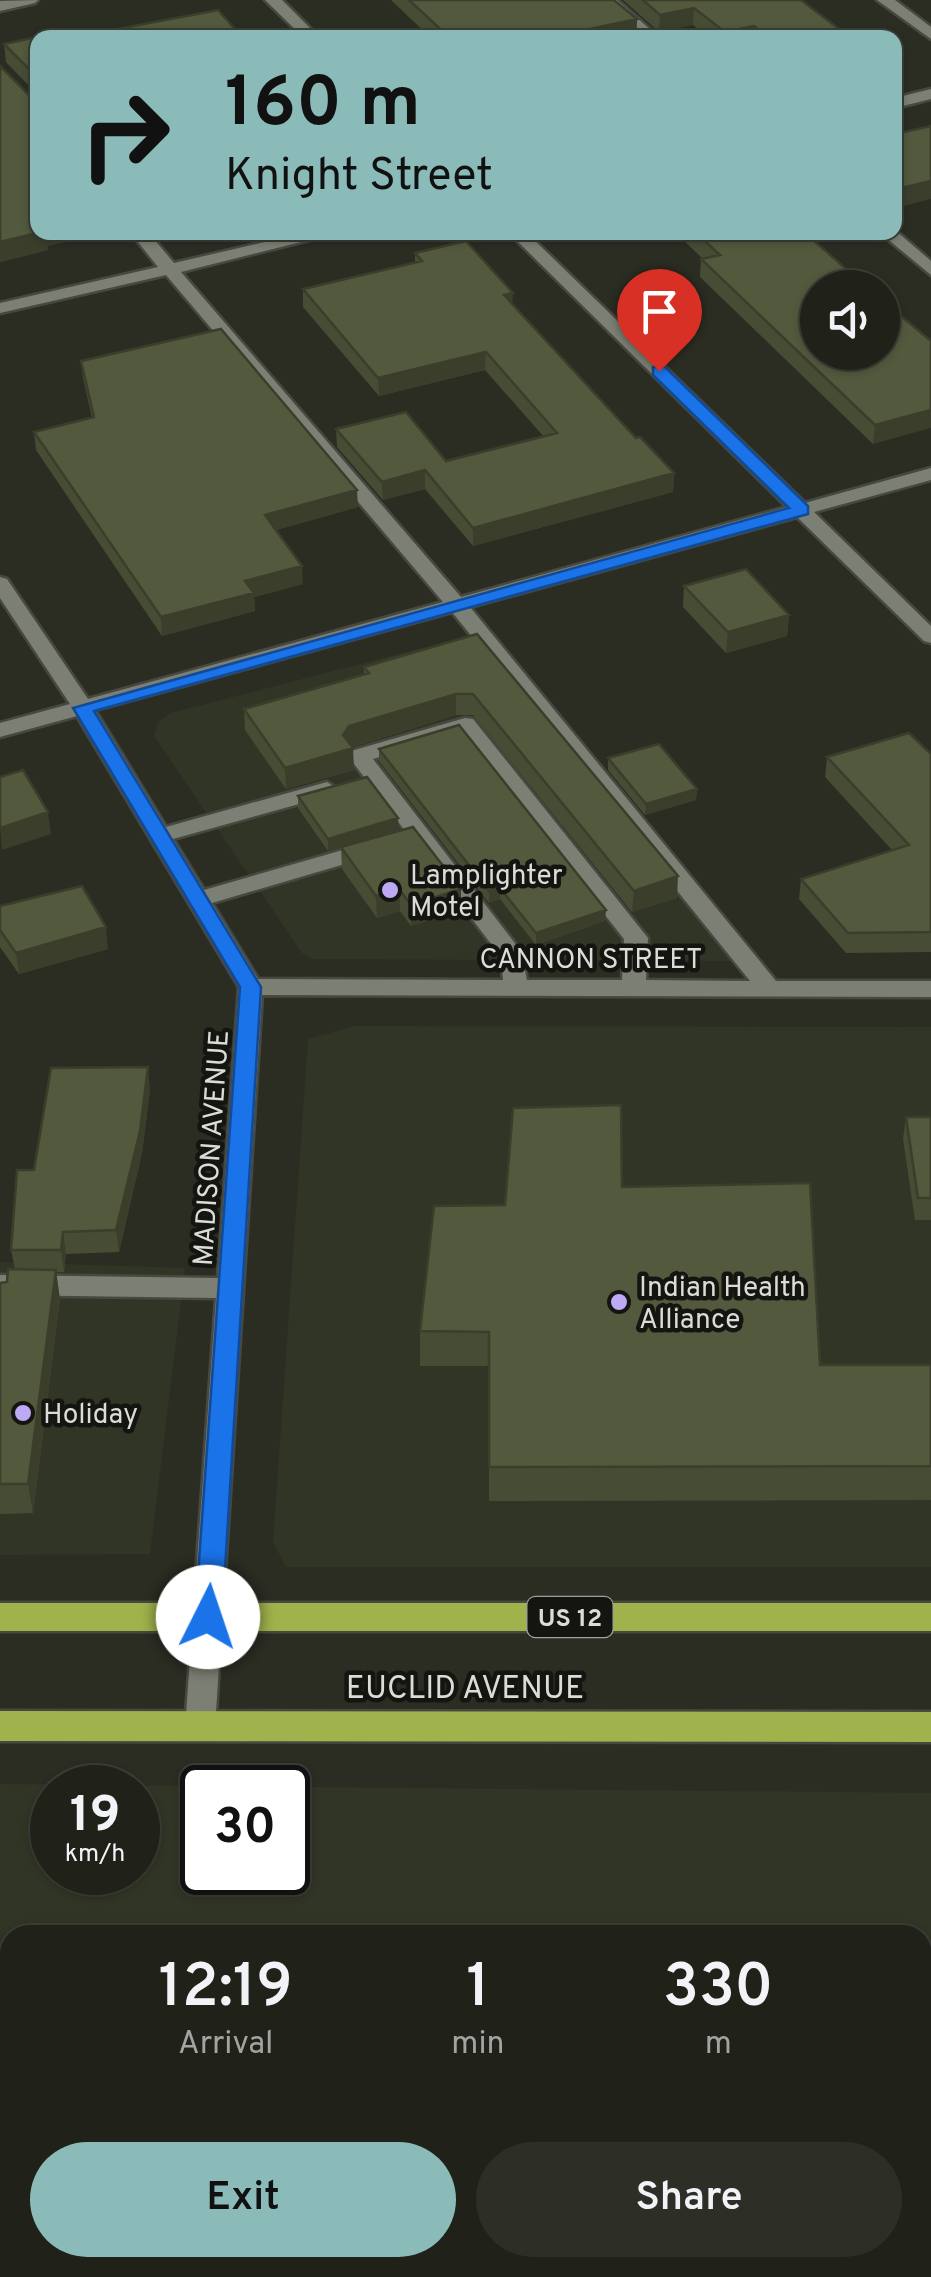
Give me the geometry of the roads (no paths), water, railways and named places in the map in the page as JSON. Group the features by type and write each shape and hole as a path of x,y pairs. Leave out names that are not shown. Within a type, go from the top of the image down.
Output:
{"highway":[{"name":"US 12","path":"0,1617 931,1618"},
{"name":"EUCLID AVENUE","path":"0,1726 931,1727"}],"street":[{"path":"0,6 30,0"},
{"path":"273,0 304,30"},
{"path":"608,0 644,30"},
{"path":"884,0 931,34"},
{"path":"902,101 931,94"},
{"path":"145,240 456,605 770,989"},
{"path":"0,308 299,240"},
{"path":"524,240 931,638"},
{"path":"895,240 931,270"},
{"path":"0,730 931,474"},
{"path":"0,582 83,708 250,987"},
{"path":"516,988 513,956 359,756 465,724 636,938 634,988"},
{"path":"160,836 375,775"},
{"path":"198,900 422,834"},
{"name":"CANNON STREET","path":"250,987 931,990"},
{"name":"MADISON AVENUE","path":"200,1728 250,987"},
{"path":"0,1285 230,1288"}],"place":[{"name":"Lamplighter Motel","path":"390,890"},
{"name":"Indian Health Alliance","path":"619,1302"},
{"name":"Holiday","path":"23,1413"}]}
